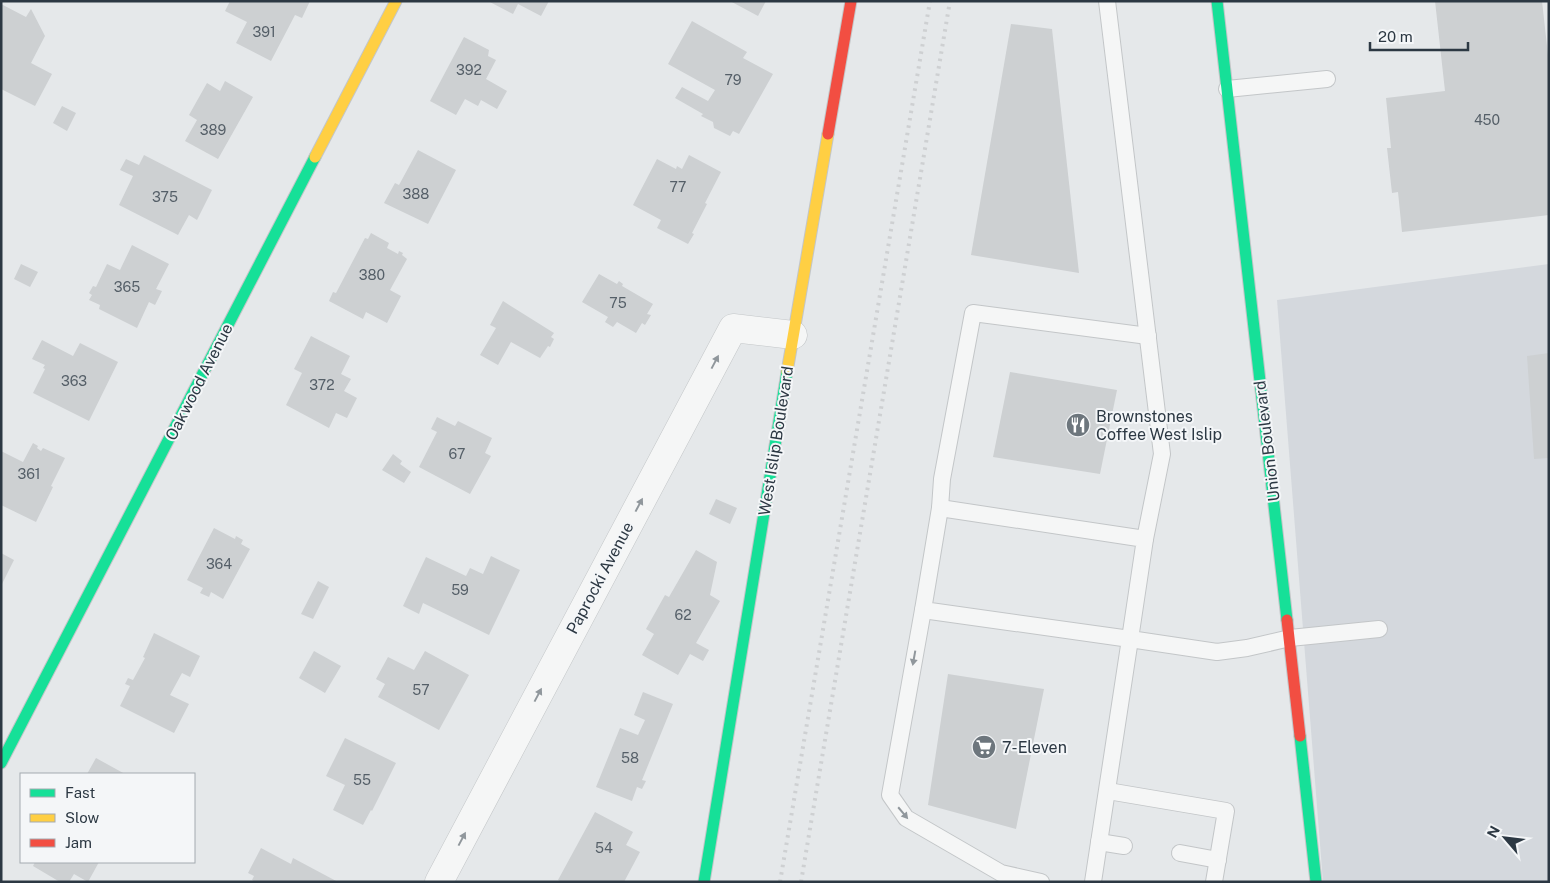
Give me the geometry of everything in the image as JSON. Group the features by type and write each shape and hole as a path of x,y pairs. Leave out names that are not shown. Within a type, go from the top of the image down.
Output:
{"street":[{"name":"Oakwood Avenue","path":"1,763 396,1"},
{"name":"West Islip Boulevard","path":"704,882 793,336 852,1"},
{"name":"Union Boulevard","path":"1217,1 1316,882"},
{"name":"Paprocki Avenue","path":"439,882 733,328 793,336"}],"lane":[{"path":"1093,882 1145,539 1162,454 1108,1"},
{"path":"1227,89 1327,79"},
{"path":"1041,882 1001,873 906,818 890,795 940,508 942,479 973,313 1148,336"},
{"path":"940,508 1145,539"},
{"path":"923,610 1217,652 1247,648 1290,638 1379,629"},
{"path":"1108,791 1226,811 1214,882"},
{"path":"1098,842 1124,846"},
{"path":"1180,853 1218,860"}],"shaded area":[{"path":"1549,264 1549,882 1323,882 1277,300"}],"building":[{"path":"230,1 310,1 302,18 295,15 271,61 236,43 247,22 225,11"},
{"path":"488,1 549,1 541,16 518,4 513,14"},
{"path":"730,1 766,1 758,16"},
{"path":"1435,1 1542,1 1549,64 1549,215 1402,232 1398,192 1392,193 1387,148 1391,148 1386,98 1445,91"},
{"path":"1,4 26,17 31,9 45,36 31,63 52,74 35,106 1,89"},
{"path":"692,21 747,52 743,58 773,74 739,134 733,131 730,136 714,128 713,122 701,116 703,114 675,98 682,87 708,101 715,90 668,64"},
{"path":"1011,24 1052,29 1079,273 971,255"},
{"path":"464,37 489,50 488,56 496,60 486,79 507,91 497,109 481,100 478,106 465,99 456,115 430,101"},
{"path":"225,81 253,97 218,159 185,141 197,120 189,115 207,83 220,91"},
{"path":"62,106 76,113 67,131 53,123"},
{"path":"418,150 456,170 428,224 384,203 395,183 399,185"},
{"path":"144,155 212,190 197,220 189,215 178,235 119,205 133,176 120,170 126,159 139,165"},
{"path":"689,155 721,172 705,203 707,204 688,244 657,228 661,220 633,205 657,159 676,169 677,166 682,169"},
{"path":"371,233 389,243 387,248 398,254 399,251 403,253 402,255 407,259 390,290 401,296 387,323 366,312 363,319 329,301 333,292 336,293 365,238 368,239"},
{"path":"132,245 169,264 156,289 162,291 155,305 149,302 137,328 99,309 100,305 89,300 92,295 89,293 93,286 96,287 107,264 120,270"},
{"path":"21,264 38,272 30,287 14,279"},
{"path":"599,274 617,284 619,281 623,284 622,286 653,304 647,314 651,315 645,325 642,323 636,333 617,322 613,327 605,322 608,317 582,302"},
{"path":"503,301 554,333 551,337 554,339 550,347 548,346 540,358 511,342 498,365 480,355 496,328 490,325"},
{"path":"311,336 350,356 341,374 351,379 344,391 357,398 347,418 336,413 329,428 286,405 302,373 294,369"},
{"path":"42,340 73,356 80,343 118,362 89,421 33,393 45,369 43,368 45,365 32,359"},
{"path":"1549,353 1549,458 1534,459 1527,356"},
{"path":"1010,372 1117,390 1100,474 993,457"},
{"path":"437,417 455,426 458,421 492,438 485,453 491,456 470,494 419,467 437,432 431,429"},
{"path":"33,443 41,451 43,448 65,458 36,522 1,505 1,451 23,462"},
{"path":"393,454 402,461 400,464 411,472 404,483 382,470"},
{"path":"716,499 737,508 730,524 709,514"},
{"path":"214,528 235,539 236,536 243,540 241,544 250,549 223,599 211,592 209,597 200,593 203,588 187,580"},
{"path":"696,550 717,562 710,595 720,601 696,643 709,650 703,661 690,654 678,675 642,655 654,634 646,629 665,595 669,597"},
{"path":"1,553 14,560 1,586"},
{"path":"491,556 520,570 489,635 423,603 419,614 403,606 426,557 466,576 470,568 483,574"},
{"path":"318,581 329,587 313,619 301,614"},
{"path":"154,633 200,656 190,677 182,673 170,695 189,704 174,733 120,706 130,686 125,684 128,678 133,680 145,658 143,657"},
{"path":"314,651 341,666 325,693 299,678"},
{"path":"425,651 469,675 439,730 378,697 385,684 376,679 388,657 414,670"},
{"name":"7-Eleven","path":"948,674 1044,689 1016,829 928,805"},
{"path":"643,692 673,704 642,780 646,781 642,789 637,787 632,801 596,787 620,728 638,735 645,720 634,715"},
{"path":"345,738 396,763 363,825 333,810 345,785 326,776"},
{"path":"96,758 123,773 88,773"},
{"path":"595,812 633,832 626,845 640,852 624,882 561,882 558,880"},
{"path":"261,848 291,864 293,858 338,882 255,882 252,880 254,876 248,873"},
{"path":"34,863 98,863 88,882 74,874 69,882 60,882 33,866"}],"railway":[{"path":"780,882 930,1"},
{"path":"801,882 950,1"}],"traffic: fast":[{"path":"1217,1 1287,620"},
{"path":"1,763 315,157"},
{"path":"704,882 787,372"},
{"path":"1300,736 1316,882"}],"traffic: slow":[{"path":"315,157 396,1"},
{"path":"787,372 828,134"}],"traffic: jam":[{"path":"828,134 851,1"},
{"path":"1287,620 1300,736"}],"place":[{"name":"Brownstones Coffee West Islip","path":"1078,425"},
{"name":"7-Eleven","path":"984,747"}]}
